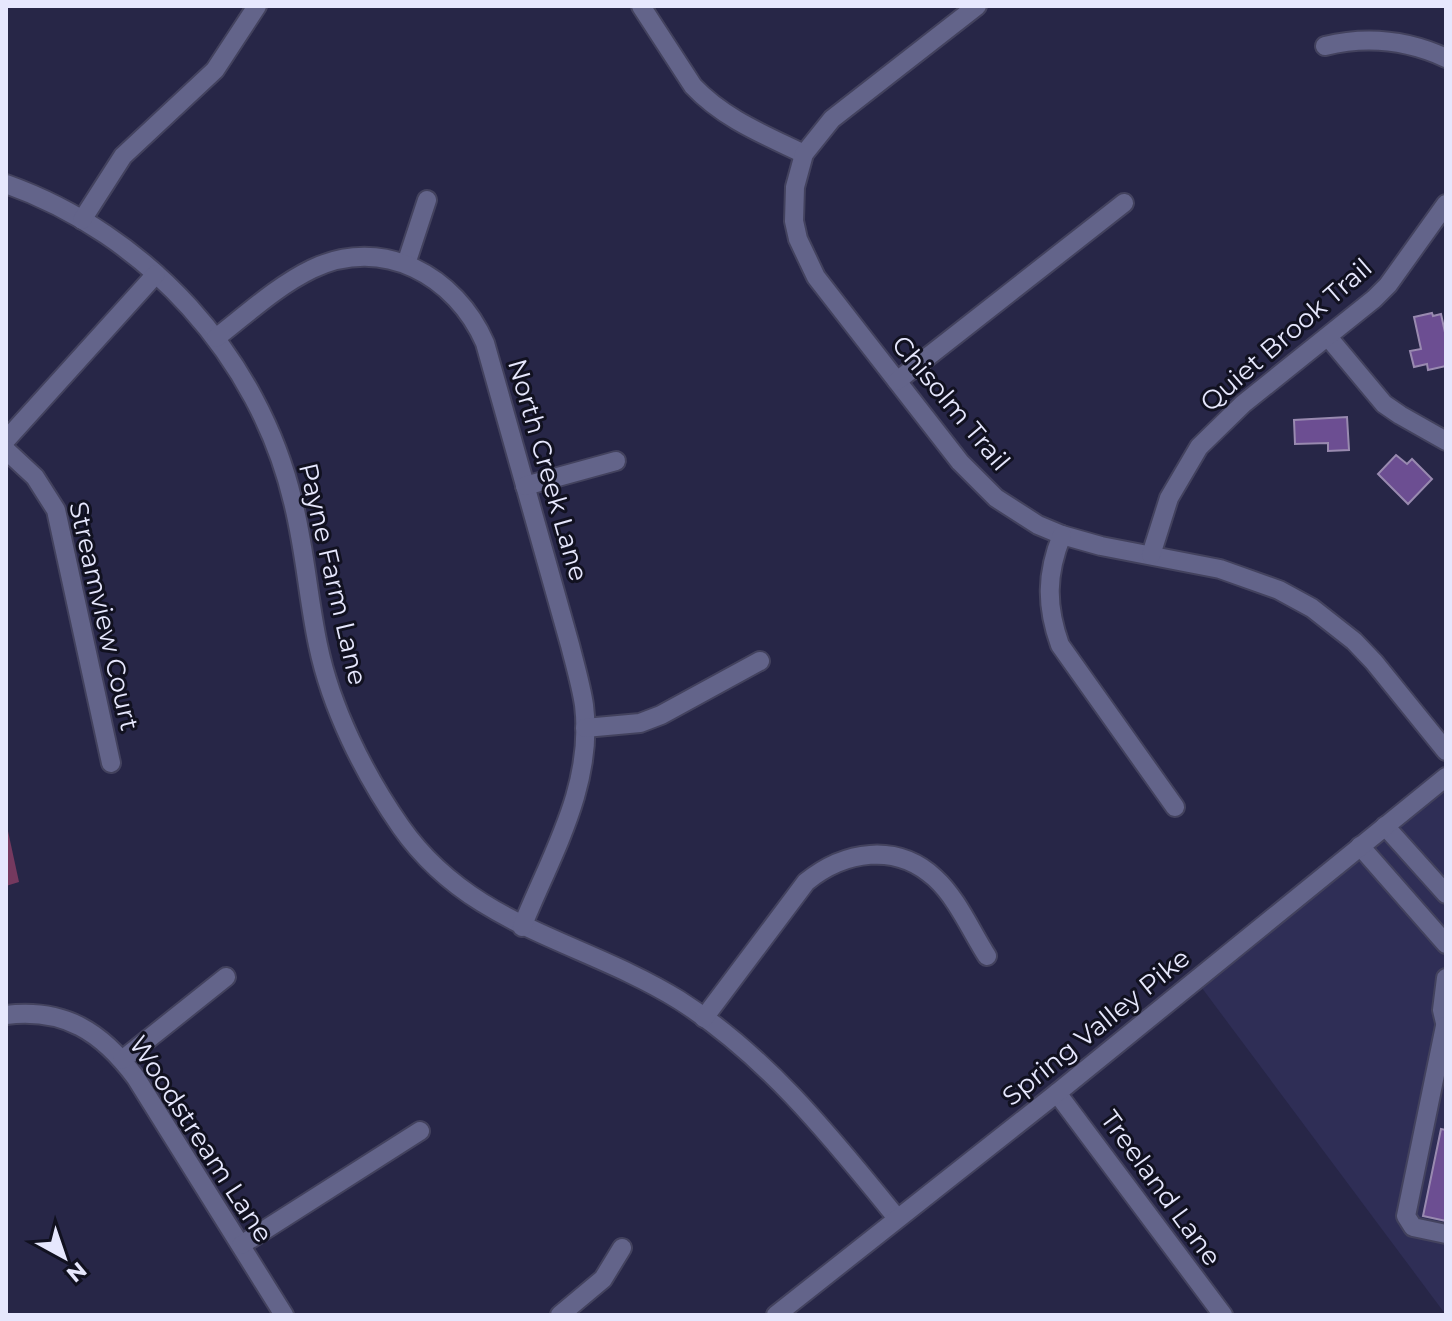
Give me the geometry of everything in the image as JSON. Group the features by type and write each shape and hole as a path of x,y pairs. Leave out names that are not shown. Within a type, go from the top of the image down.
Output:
{"street":[{"path":"82,220 123,156 215,70 257,6"},
{"path":"641,6 693,86 704,97 746,126 804,154"},
{"name":"Chisolm Trail","path":"964,10 832,119 804,154 793,207 798,239 807,262 960,462 979,483 1016,512 1062,535 1101,546 1248,577 1312,608 1374,662 1446,751"},
{"path":"1325,46 1356,40 1388,41 1446,58"},
{"name":"Payne Farm Lane","path":"6,184 82,220 156,274 182,297 216,338 254,398 283,466 301,540 324,671 359,755 380,794 419,851 461,889 522,927 650,983 704,1018 798,1099 897,1218"},
{"path":"406,264 427,200"},
{"path":"897,381 1124,203"},
{"name":"Quiet Brook Trail","path":"1151,555 1169,498 1199,447 1243,404 1388,285 1446,204"},
{"name":"North Creek Lane","path":"216,338 289,282 314,269 345,259 369,258 406,264 438,280 456,296 476,323 485,343 584,705 584,751 573,808 522,927"},
{"path":"6,440 156,274"},
{"path":"1328,337 1384,404 1446,441"},
{"name":"Streamview Court","path":"6,450 35,477 59,518 111,763"},
{"path":"525,486 616,461"},
{"path":"1062,535 1054,553 1048,588 1053,624 1060,645 1175,807"},
{"path":"585,728 640,723 661,715 760,661"},
{"name":"Spring Valley Pike","path":"776,1315 1057,1093 1446,777"},
{"path":"1385,826 1446,894"},
{"path":"1360,846 1446,944"},
{"path":"704,1018 806,882 822,870 851,857 882,854 924,869 946,891 987,956"},
{"path":"122,1060 226,977"},
{"path":"1446,978 1442,1010 1446,1026 1406,1216 1413,1227 1446,1234"},
{"name":"Woodstream Lane","path":"6,1015 41,1014 79,1025 107,1043 122,1060 284,1315"},
{"name":"Treeland Lane","path":"1057,1093 1223,1315"},
{"path":"241,1245 420,1131"},
{"path":"560,1315 603,1279 622,1248"}],"shaded area":[{"path":"1446,777 1446,1315 1196,980"},
{"path":"6,822 19,882 6,886"}],"building":[{"path":"1432,313 1433,316 1441,314 1446,337 1446,366 1428,370 1427,364 1414,367 1410,351 1421,349 1414,317"},
{"path":"1347,417 1349,450 1328,451 1328,443 1295,444 1294,420"},
{"path":"1396,455 1407,464 1412,459 1432,479 1408,504 1378,474"},
{"path":"1441,1129 1446,1130 1446,1221 1423,1216"}]}
